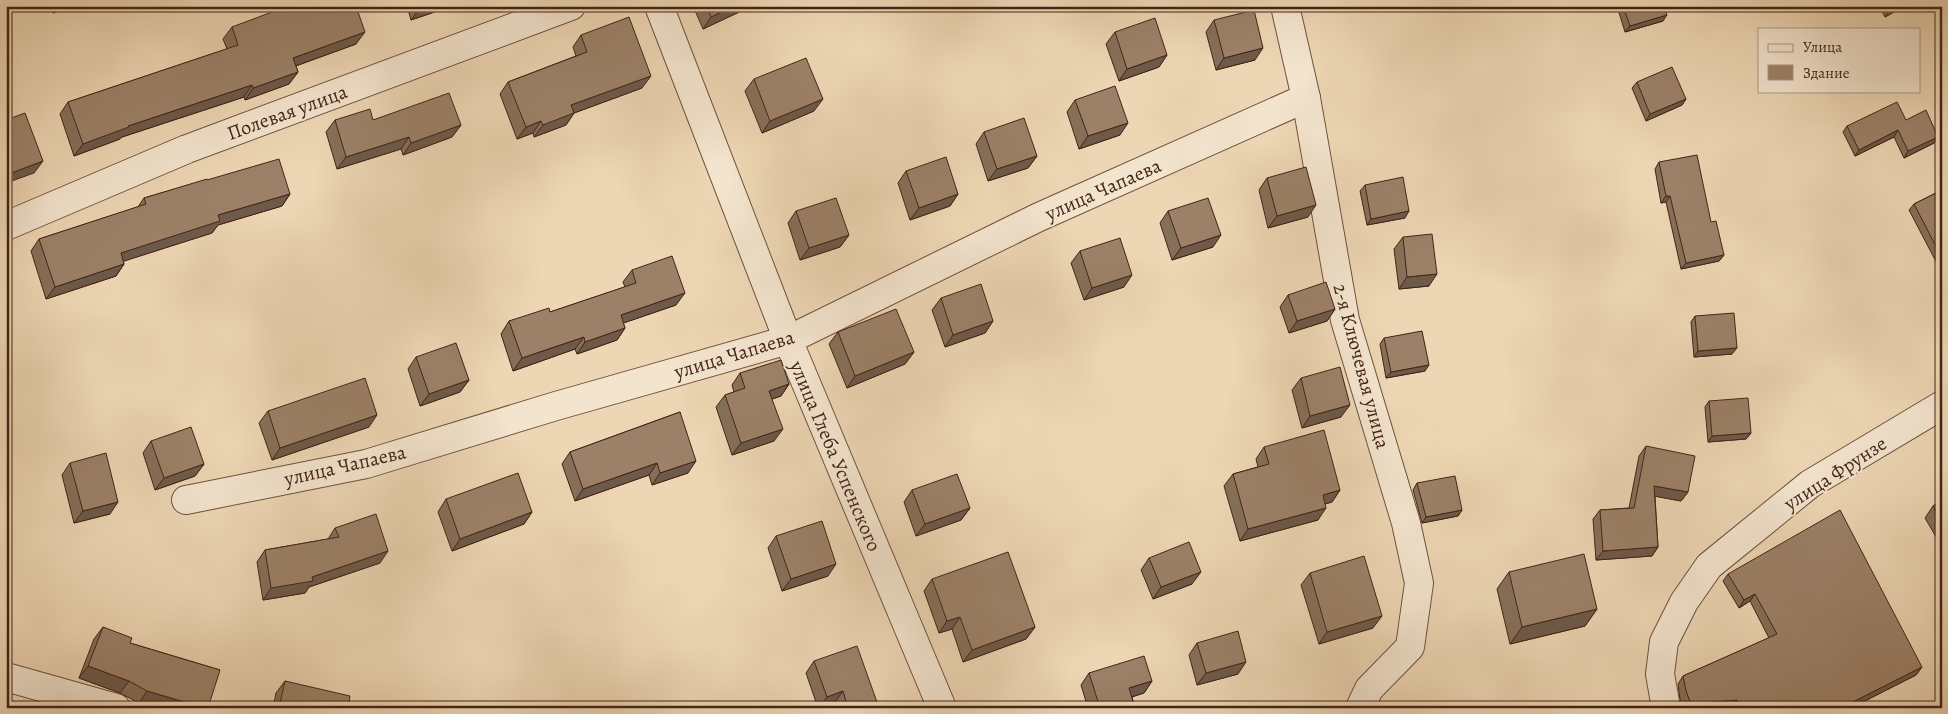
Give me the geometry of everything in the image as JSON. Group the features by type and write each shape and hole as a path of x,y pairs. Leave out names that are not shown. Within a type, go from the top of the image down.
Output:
{"street":[{"name":"Полевая улица","path":"6,226 187,149 571,6"},
{"name":"улица Глеба Успенского","path":"659,6 788,340 942,708"},
{"name":"2-я Ключевая улица","path":"1285,6 1306,98 1345,320 1406,523 1418,583 1410,647 1369,689 1360,708"},
{"name":"улица Чапаева","path":"186,500 366,464 556,406 788,340 1039,218 1306,98"},
{"name":"улица Фрунзе","path":"1666,708 1660,674 1664,642 1684,602 1709,566 1810,484 1942,406"},
{"path":"6,677 116,708"}],"building":[{"path":"288,6 356,6 365,32 293,58 298,72 253,88 252,85 128,126 83,144 68,102 238,45 232,27"},
{"path":"707,6 734,6 711,17"},
{"path":"1623,6 1664,6 1667,15 1630,26"},
{"path":"1254,10 1263,48 1224,58 1214,20"},
{"path":"629,17 651,76 571,105 574,113 543,125 541,121 526,127 508,82 587,52 581,35"},
{"path":"1155,18 1167,55 1127,69 1115,32"},
{"path":"806,58 823,99 770,121 754,79"},
{"path":"1672,67 1686,99 1650,114 1637,82"},
{"path":"1115,86 1128,123 1088,136 1075,100"},
{"path":"449,93 461,125 411,143 409,137 346,157 335,120 370,109 373,120"},
{"path":"1897,102 1906,120 1926,110 1938,137 1908,151 1898,130 1859,150 1847,126"},
{"path":"25,113 43,161 6,175 6,120"},
{"path":"1024,118 1037,156 997,169 984,132"},
{"path":"1697,155 1711,222 1716,221 1724,255 1686,263 1670,196 1666,196 1659,162"},
{"path":"946,157 958,194 919,208 906,171"},
{"path":"279,159 290,194 218,215 220,221 121,253 124,264 55,287 39,239 146,204 144,198"},
{"path":"1306,167 1316,205 1277,216 1267,178"},
{"path":"1403,177 1409,211 1371,219 1365,185"},
{"path":"1942,190 1942,258 1914,204"},
{"path":"836,198 849,235 809,248 796,211"},
{"path":"1208,198 1221,235 1181,248 1168,211"},
{"path":"1432,234 1437,274 1407,277 1403,237"},
{"path":"1120,238 1132,275 1092,288 1080,251"},
{"path":"672,256 685,293 621,315 625,328 585,342 584,337 522,358 509,321 549,308 550,312 636,283 632,270"},
{"path":"1326,282 1335,309 1297,321 1288,295"},
{"path":"981,284 993,321 953,335 941,298"},
{"path":"896,309 914,352 855,376 838,332"},
{"path":"1734,313 1737,348 1698,351 1695,316"},
{"path":"1422,331 1429,365 1391,372 1384,338"},
{"path":"456,343 469,380 429,394 416,357"},
{"path":"781,360 789,384 769,391 783,429 741,443 725,395 745,388 740,373"},
{"path":"1340,367 1350,405 1310,416 1301,378"},
{"path":"365,378 377,415 280,448 268,411"},
{"path":"1748,398 1751,433 1712,436 1709,401"},
{"path":"680,412 696,461 660,473 657,463 583,489 570,452"},
{"path":"191,427 204,464 164,478 151,441"},
{"path":"1324,430 1340,490 1323,495 1326,508 1248,529 1233,474 1269,464 1264,447"},
{"path":"1646,446 1695,456 1688,492 1654,486 1658,547 1603,551 1600,510 1634,508"},
{"path":"106,453 118,502 83,511 70,463"},
{"path":"518,473 532,512 460,539 446,499"},
{"path":"957,474 970,508 925,524 912,490"},
{"path":"1455,476 1462,510 1426,517 1417,483"},
{"path":"1942,501 1942,520 1933,506"},
{"path":"1840,510 1922,667 1841,708 1738,708 1737,700 1691,704 1683,676 1777,634 1755,594 1744,600 1728,574"},
{"path":"376,514 388,551 312,577 313,581 271,588 265,550 339,537 335,528"},
{"path":"822,521 836,564 791,579 776,536"},
{"path":"1189,542 1201,572 1161,587 1149,558"},
{"path":"1008,552 1035,627 972,650 960,617 947,621 932,579"},
{"path":"1584,554 1597,609 1522,627 1509,572"},
{"path":"1364,556 1382,616 1327,632 1310,573"},
{"path":"103,627 132,638 130,643 220,670 208,708 147,691 129,681 88,666"},
{"path":"1238,631 1246,662 1206,673 1197,643"},
{"path":"857,646 878,705 882,703 884,708 848,708 843,691 827,697 814,661"},
{"path":"1144,656 1152,681 1129,688 1135,708 1100,708 1089,673"},
{"path":"285,681 350,696 348,708 279,708"}]}
